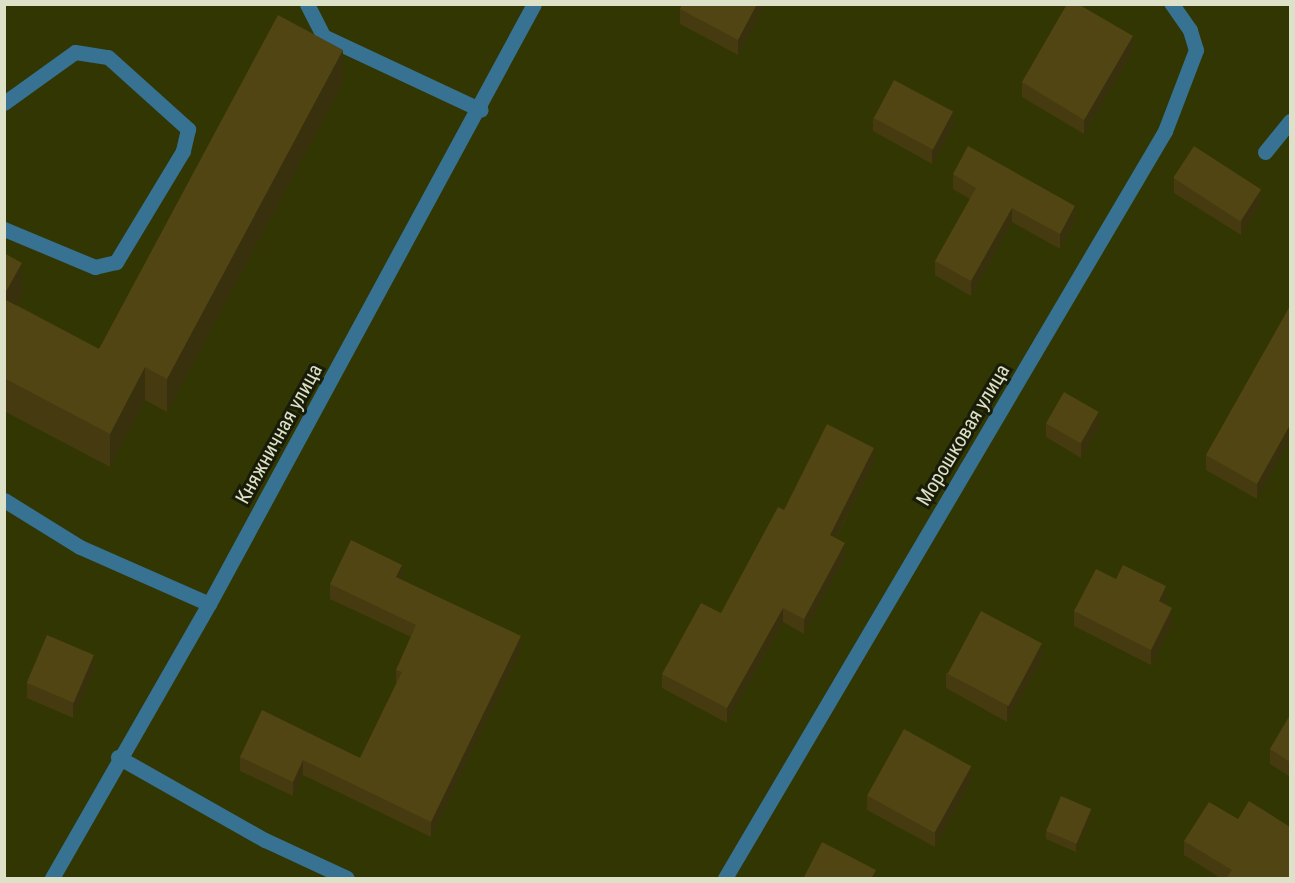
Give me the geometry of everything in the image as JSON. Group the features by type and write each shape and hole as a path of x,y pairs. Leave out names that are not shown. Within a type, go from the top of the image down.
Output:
{"street":[{"path":"307,4 323,36 481,110"},
{"name":"Княжничная улица","path":"51,879 118,757 209,604 481,110 534,4"},
{"name":"Морошковая улица","path":"725,879 1165,131 1196,50 1190,30 1172,4"},
{"path":"4,103 75,52 108,57 188,129 183,151 116,262 95,267 4,229"},
{"path":"1265,152 1290,121"},
{"path":"4,500 80,547 209,604"},
{"path":"118,757 265,840 347,879"}],"building":[{"path":"682,4 757,4 738,40 680,9"},
{"path":"1067,4 1078,4 1133,36 1084,120 1022,82"},
{"path":"278,15 343,50 167,379 145,367 110,434 4,378 4,299 99,349"},
{"path":"894,80 953,111 933,149 874,118"},
{"path":"968,146 1075,206 1060,234 1012,208 971,281 935,261 976,188 953,174"},
{"path":"1194,146 1261,190 1240,221 1173,178"},
{"path":"4,253 22,263 4,295"},
{"path":"1290,306 1290,425 1257,484 1206,455"},
{"path":"1064,392 1099,412 1081,443 1046,423"},
{"path":"827,424 874,448 830,535 845,543 804,619 783,608 727,708 662,674 701,603 721,613 778,507 784,510"},
{"path":"351,540 402,565 396,577 521,636 431,822 303,760 293,782 240,757 262,710 360,758 402,672 396,670 416,625 330,584"},
{"path":"1123,565 1166,586 1159,601 1172,608 1151,650 1074,611 1096,569 1116,579"},
{"path":"981,611 1042,643 1009,706 948,674"},
{"path":"47,635 94,655 74,703 27,683"},
{"path":"1290,715 1290,762 1270,749"},
{"path":"904,729 971,766 935,833 867,795"},
{"path":"1061,796 1091,809 1077,844 1046,831"},
{"path":"1249,801 1290,827 1290,879 1226,879 1232,870 1184,841 1209,802 1238,819"},
{"path":"822,842 876,870 871,879 803,879"}]}
